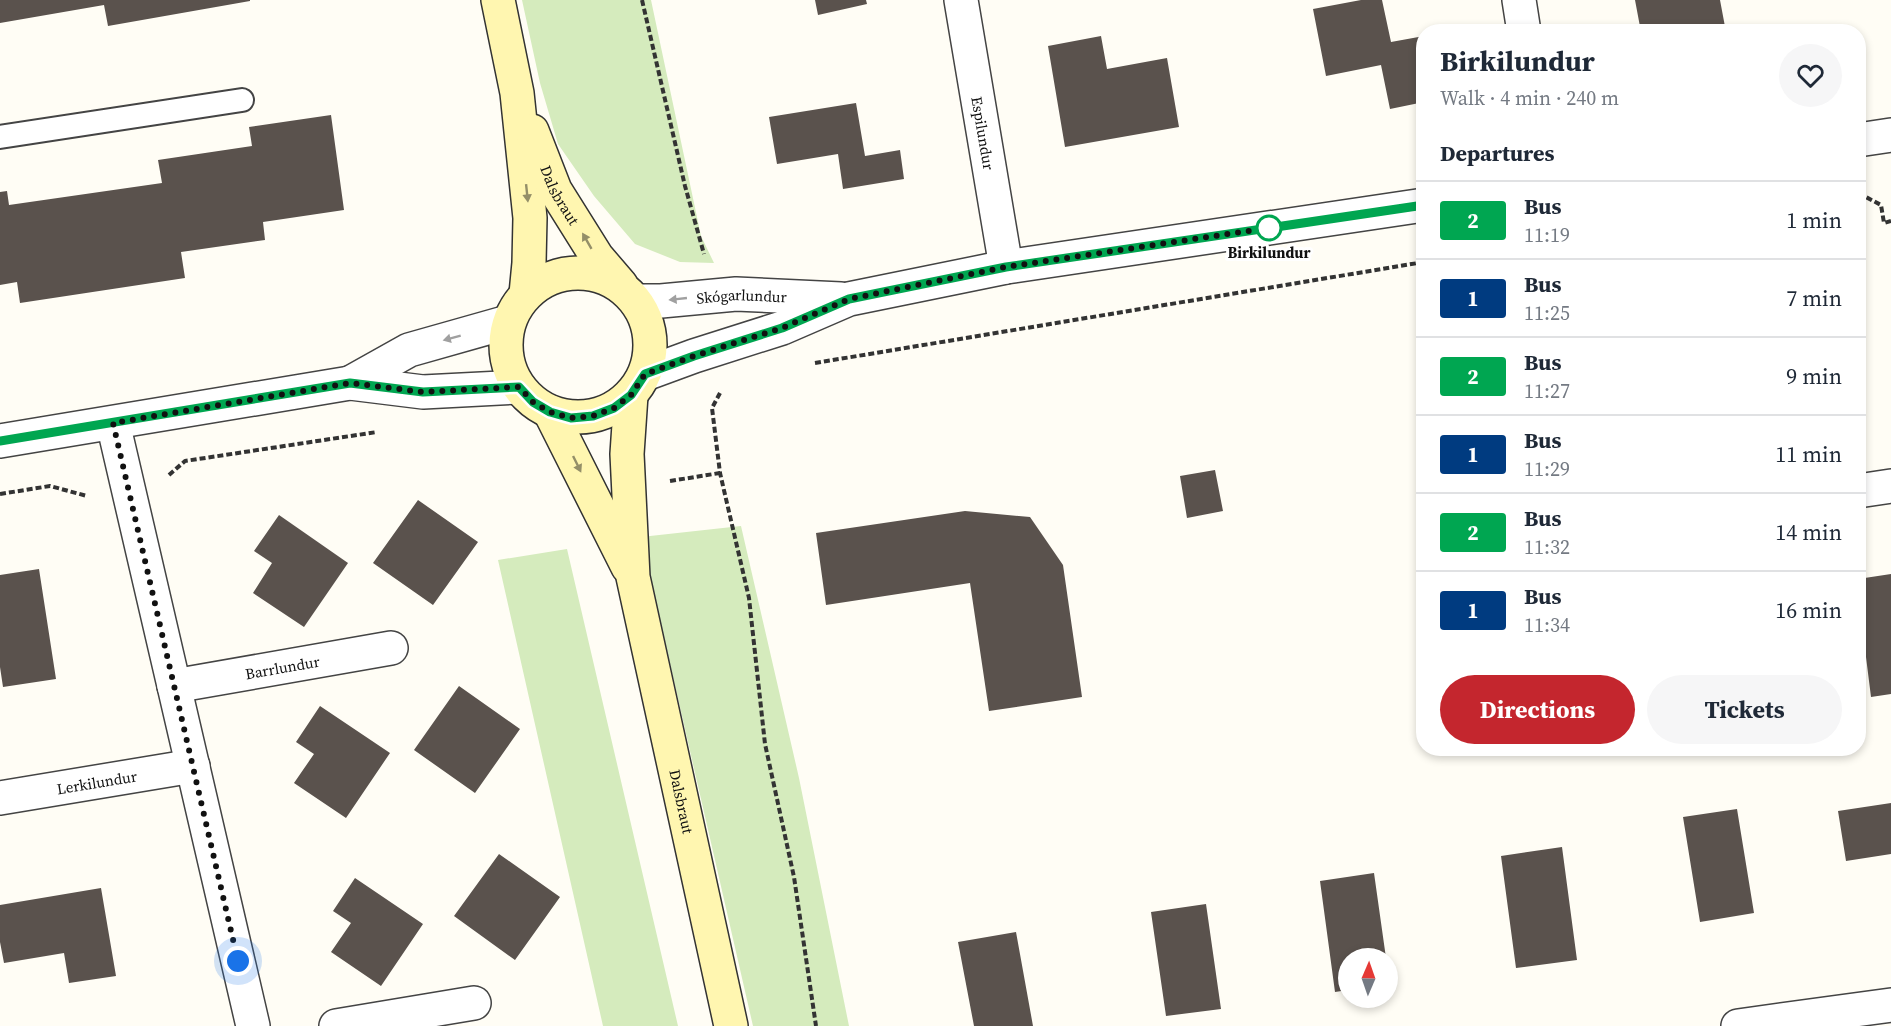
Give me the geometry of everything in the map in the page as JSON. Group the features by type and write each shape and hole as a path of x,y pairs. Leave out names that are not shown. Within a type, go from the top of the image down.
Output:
{"street":[{"name":"Dalsbraut","path":"498,0 517,93 530,218 526,294"},
{"name":"Espilundur","path":"961,0 1006,267"},
{"path":"1519,0 1523,24"},
{"name":"Dalsbraut","path":"517,93 555,190 597,257 630,294"},
{"path":"1866,139 1891,135"},
{"name":"Skógarlundur","path":"638,384 694,356 782,328 849,299 1006,267 1416,206"},
{"path":"584,272 605,277 630,294 646,317 651,336 650,355 638,384 614,408 593,416 571,418 550,412 533,402 519,387 509,367 505,345 508,322 515,307 526,294 543,281 563,274 584,272"},
{"name":"Skógarlundur","path":"630,294 661,301 736,294 849,299"},
{"path":"350,383 409,350 508,322"},
{"path":"0,441 350,383 423,392 519,387"},
{"name":"Dalsbraut","path":"638,384 627,454 633,577 731,1026"},
{"name":"Dalsbraut","path":"550,412 633,577"},
{"path":"113,423 253,1026"},
{"path":"1866,490 1891,486"},
{"name":"Barrlundur","path":"174,686 391,648"},
{"name":"Lerkilundur","path":"0,798 193,766"},
{"path":"336,1026 474,1003"},
{"path":"1738,1026 1891,1005"}],"lane":[{"path":"0,137 242,100"}],"path":[{"path":"642,0 685,186 705,257"},
{"path":"1866,197 1881,205 1884,223 1891,221"},
{"path":"810,364 1416,263"},
{"path":"723,388 712,408 720,473 749,598 765,744 794,877 816,1026"},
{"path":"0,494 50,486 96,499 157,486 185,461 380,431"},
{"path":"628,488 720,473"}],"green space":[{"path":"522,0 651,0 701,236 714,263 680,262 635,244 594,196 558,144 540,83"},
{"path":"741,526 799,778 849,1026 753,1026 641,537"},
{"path":"567,549 678,1026 603,1026 498,560"}],"building":[{"path":"0,0 250,1 108,26 104,5 0,23"},
{"path":"815,0 866,0 867,4 818,15"},
{"path":"1361,0 1382,0 1391,42 1416,37 1416,104 1390,109 1381,65 1326,76 1313,9"},
{"path":"1635,0 1720,0 1724,24 1640,24"},
{"path":"1101,36 1107,69 1167,58 1179,127 1065,147 1048,46"},
{"path":"856,103 865,156 900,150 904,179 843,189 838,154 777,164 769,117"},
{"path":"331,115 344,210 263,222 265,240 181,252 185,278 20,303 17,282 0,285 0,192 7,191 9,205 162,183 158,160 252,146 249,127"},
{"path":"1215,470 1223,511 1187,518 1180,476"},
{"path":"418,500 478,542 433,605 373,563"},
{"path":"965,511 1030,517 1063,565 1082,697 989,711 970,583 826,605 816,533"},
{"path":"279,515 348,563 304,627 253,593 272,563 254,551"},
{"path":"39,569 56,679 3,687 0,667 0,575"},
{"path":"1891,574 1891,694 1871,697 1866,657 1866,578"},
{"path":"459,686 520,729 475,793 414,750"},
{"path":"320,706 390,753 346,818 294,783 314,754 296,742"},
{"path":"1891,803 1891,854 1846,861 1838,811"},
{"path":"1737,809 1754,913 1700,922 1683,817"},
{"path":"1562,847 1577,960 1516,968 1501,856"},
{"path":"499,854 560,897 515,960 454,916"},
{"path":"1374,873 1385,948 1338,948 1338,992 1335,992 1320,881"},
{"path":"355,878 423,924 381,986 331,952 351,923 333,911"},
{"path":"101,888 116,976 69,983 64,953 4,963 0,942 0,905"},
{"path":"1206,904 1221,1009 1166,1016 1151,912"},
{"path":"1016,932 1033,1026 974,1026 958,942"}],"bus line":[{"name":"2","path":"0,441 350,383 423,392 519,387 533,402 550,412 571,418 593,416 614,408 631,395 645,374 782,328 849,299 1006,267 1416,206"}],"place":[{"name":"Birkilundur","path":"1269,228"}],"route":[{"path":"238,961 113,423 350,383 423,392 519,387 533,402 550,412 571,418 593,416 614,408 631,395 645,374 782,328 849,299 1006,267 1275,227 1269,228"}]}
